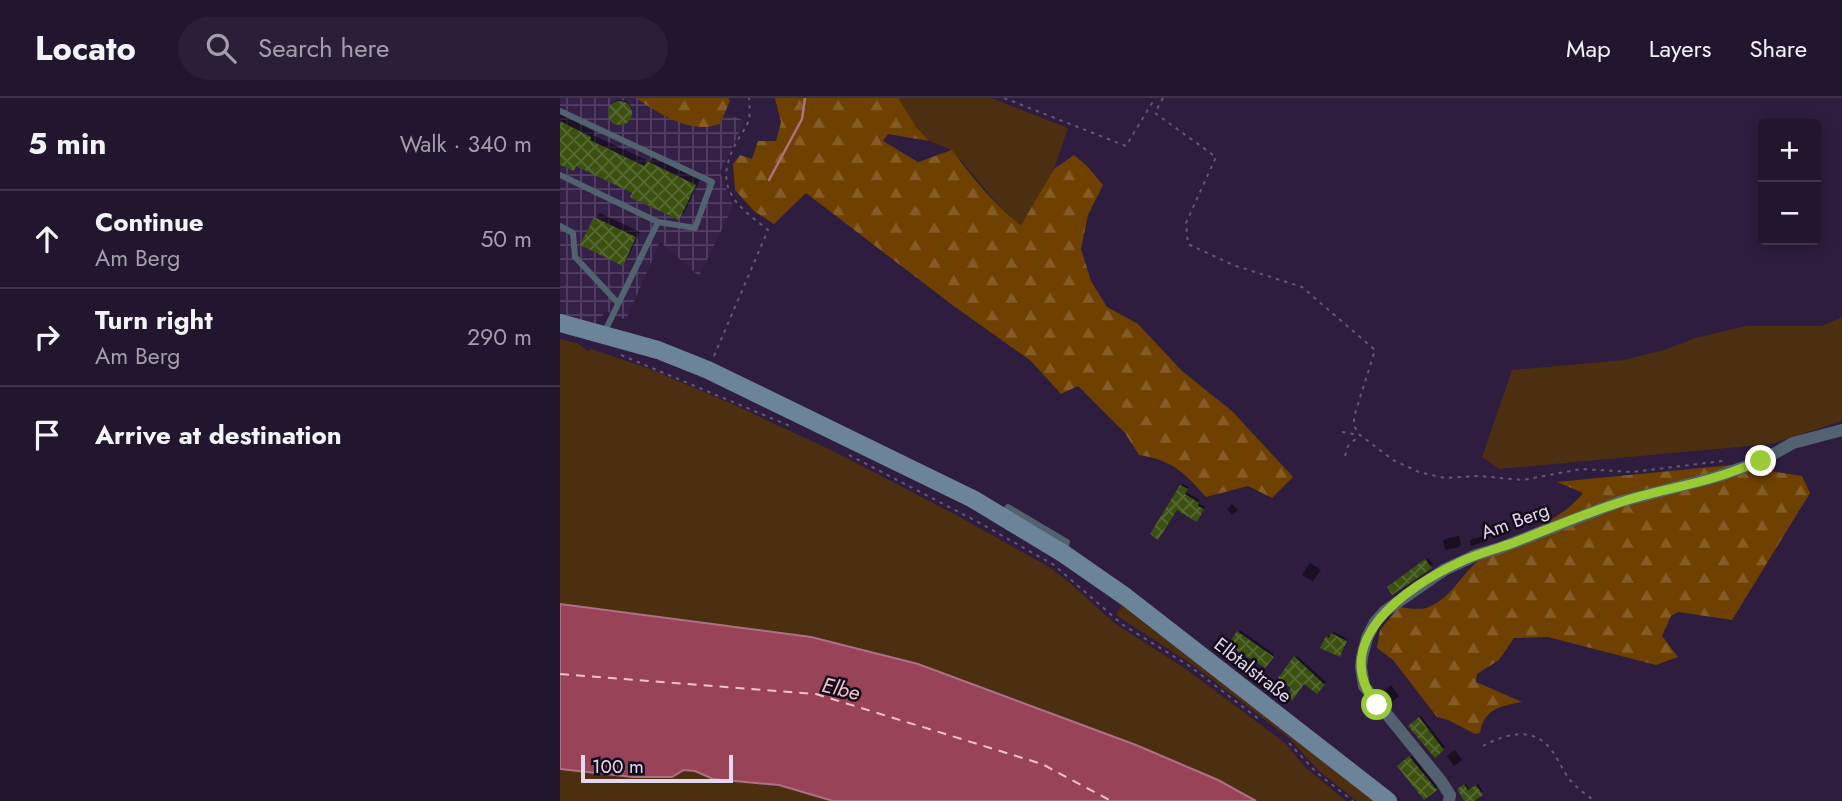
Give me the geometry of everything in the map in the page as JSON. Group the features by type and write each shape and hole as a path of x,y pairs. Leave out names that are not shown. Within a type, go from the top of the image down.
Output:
{"street":[{"name":"Elbtalstraße","path":"560,323 659,350 708,370 909,466 1001,515 1091,573 1388,801"},
{"name":"Am Berg","path":"1449,801 1450,795 1441,781 1364,686 1361,667 1364,647 1375,622 1385,611 1444,570 1476,555 1619,502 1716,477 1761,461 1793,443 1842,430"}],"lane":[{"path":"560,111 712,182 695,228 658,222 560,175"},
{"path":"603,334 658,222"},
{"path":"560,226 573,233 575,257 618,303"}],"path":[{"path":"708,370 768,230 743,209 725,185 730,157 751,119 750,98"},
{"path":"1004,98 1126,146 1155,98"},
{"path":"1163,98 1155,113 1216,157 1186,223 1188,244 1233,264 1302,287 1375,350 1354,417 1354,426 1360,435 1393,460 1419,472 1445,478 1479,476 1522,480 1581,469 1632,472 1731,460"},
{"path":"618,354 793,428"},
{"path":"1342,432 1360,435"},
{"path":"1345,456 1348,446 1360,435"},
{"path":"839,450 1054,565 1117,620 1191,667 1263,722"},
{"path":"1483,747 1499,737 1519,734 1532,736 1545,743 1571,780 1595,801"},
{"path":"1288,742 1317,773 1353,801"}],"shaded area":[{"path":"560,98 688,98 745,121 720,172 733,207 699,276 660,242 626,320 606,311 594,326 560,319"},
{"path":"898,98 991,98 1068,128 1054,169 1021,225 994,200 952,151 920,133"},
{"path":"1842,317 1842,421 1771,444 1499,469 1482,457 1512,370 1624,360 1667,349 1695,338 1746,326 1822,326"},
{"path":"560,339 577,343 588,351 591,349 650,369 831,450 1049,567 1113,622 1187,670 1285,743 1305,767 1346,801 1256,801 1218,780 1136,745 919,664 811,637 560,604"},
{"path":"1123,603 1381,801 1357,801 1318,770 1290,739 1193,665 1116,615"},
{"path":"560,769 633,777 672,777 685,770 695,771 713,779 779,785 833,801 560,801"}],"green space":[{"path":"636,98 728,98 730,101 720,124 698,127 676,121"},
{"path":"775,98 898,98 916,127 929,141 888,134 883,141 918,162 952,150 993,200 1021,225 1054,169 1074,155 1103,185 1088,215 1081,249 1091,281 1107,307 1138,324 1182,371 1232,411 1293,477 1272,498 1248,486 1206,497 1177,468 1139,455 1125,433 1078,386 1061,394 1031,361 951,304 806,193 774,224 754,211 735,190 733,164 740,155 752,159 758,141 776,141 781,122"},
{"path":"1732,465 1802,476 1810,493 1732,620 1678,612 1671,616 1662,636 1678,657 1656,665 1548,637 1514,638 1499,660 1477,674 1476,682 1522,702 1494,710 1485,719 1480,733 1475,734 1437,717 1393,660 1377,648 1380,630 1399,607 1420,609 1434,604 1448,594 1478,561 1490,552 1560,514 1583,493 1557,482"}],"water":[{"name":"Elbe","path":"560,604 811,637 918,664 1136,745 1218,780 1256,801 833,801 779,785 713,779 695,771 684,770 672,777 633,777 560,769"}],"building":[{"path":"620,101 628,105 632,113 628,121 620,125 612,121 608,113 612,105"},
{"path":"560,121 591,137 590,140 644,166 647,161 696,185 679,220 630,197 632,193 576,166 574,171 560,165"},
{"path":"594,217 636,237 623,266 580,245"},
{"path":"1180,485 1188,489 1185,494 1204,509 1197,522 1177,510 1158,540 1150,534"},
{"path":"1425,559 1432,568 1392,595 1387,587"},
{"path":"1237,631 1274,657 1265,668 1228,645"},
{"path":"1331,633 1347,641 1340,657 1320,648 1326,636 1329,638"},
{"path":"1294,656 1325,685 1317,694 1304,684 1292,701 1285,696 1291,688 1278,678"},
{"path":"1419,717 1444,750 1435,758 1408,726"},
{"path":"1409,756 1437,790 1424,800 1397,766"},
{"path":"1464,784 1468,790 1476,785 1483,795 1474,801 1464,801 1457,789"}],"waterway":[{"path":"769,180 802,119 805,98"}],"ferry route":[{"path":"560,674 816,694 1042,764 1111,801"}],"route":[{"path":"1377,705 1364,686 1362,676 1362,657 1367,638 1375,622 1385,611 1431,578 1458,562 1619,502 1716,477 1761,461"}]}
